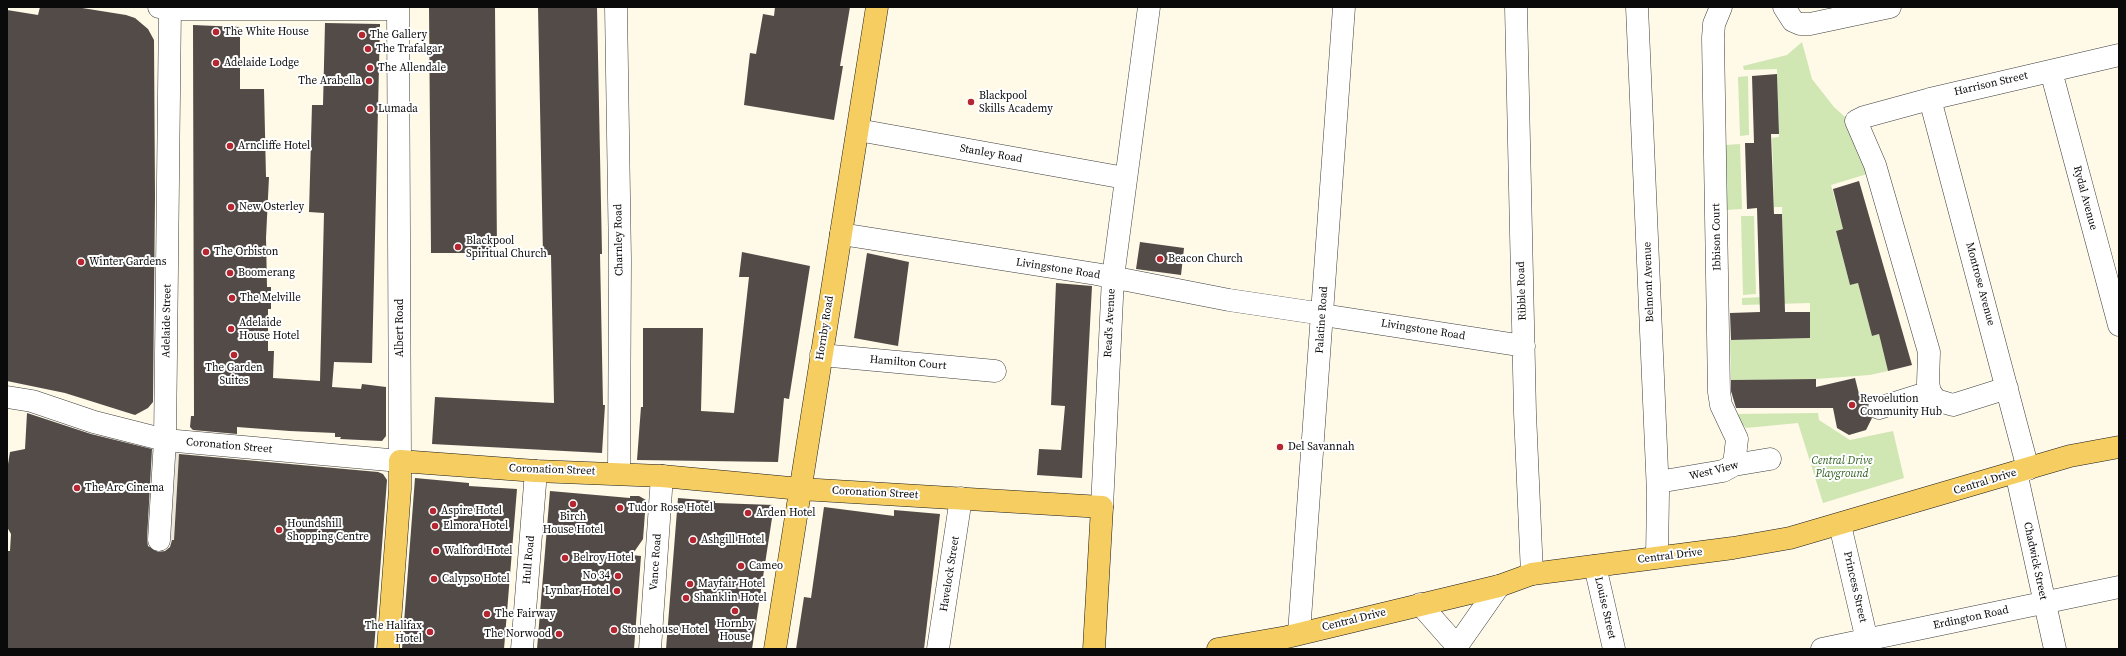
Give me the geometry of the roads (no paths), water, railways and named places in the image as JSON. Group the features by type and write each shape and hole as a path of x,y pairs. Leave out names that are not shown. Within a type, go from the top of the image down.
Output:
{"main road":[{"name":"Hornby Road","path":"775,649 877,7"},
{"name":"Central Drive","path":"1218,649 1287,637 1499,586 1532,574 1748,546 1790,538 1840,525 2070,456 2119,448"},
{"name":"Coronation Street","path":"400,461 536,471 619,473 662,476 800,489 1102,506"},
{"name":"Albert Road","path":"388,649 400,489 400,461"},
{"name":"Read's Avenue","path":"1097,647 1102,506"}],"street":[{"name":"Charnley Road","path":"616,7 620,387 619,473"},
{"name":"Read's Avenue","path":"1102,506 1113,277 1149,7"},
{"name":"Palatine Road","path":"1300,633 1344,7"},
{"name":"Ribble Road","path":"1516,7 1524,346 1532,574"},
{"name":"Belmont Avenue","path":"1637,7 1658,482 1658,557"},
{"name":"Ibbison Court","path":"1721,7 1714,24 1713,38 1718,386 1721,405 1737,439 1734,465"},
{"path":"1784,7 1789,17 1800,24 1810,24 1845,11 1890,7"},
{"path":"167,8 398,8"},
{"name":"Adelaide Street","path":"159,540 165,440 167,8"},
{"name":"Albert Road","path":"398,8 400,461"},
{"name":"Harrison Street","path":"1930,392 1928,384 1929,352 1875,165 1856,121 1864,117 1930,98 2119,55"},
{"name":"Rydal Avenue","path":"2051,71 2119,325"},
{"name":"Montrose Avenue","path":"1930,98 2006,388 2022,471"},
{"name":"Stanley Road","path":"858,130 1125,178"},
{"name":"Livingstone Road","path":"841,234 1113,277 1229,300 1524,346"},
{"name":"Hamilton Court","path":"821,355 995,371"},
{"path":"1879,408 1930,392 1936,400 1953,405 2006,388"},
{"name":"Coronation Street","path":"7,397 32,401 94,422 165,440 400,461"},
{"name":"West View","path":"1658,482 1723,471 1734,465 1770,459"},
{"name":"Hull Road","path":"522,649 536,471"},
{"name":"Chadwick Street","path":"2022,471 2044,602 2055,649"},
{"name":"Vance Road","path":"650,649 662,476"},
{"name":"Havelock Street","path":"938,649 961,498"},
{"name":"Princess Street","path":"1840,525 1868,644"},
{"name":"Louise Street","path":"1595,566 1614,649"},
{"path":"1420,604 1458,648 1499,586"},
{"name":"Erdington Road","path":"1822,649 1868,644 2044,602 2119,587"}],"place":[{"name":"The White House","path":"216,32"},
{"name":"The Gallery","path":"362,35"},
{"name":"The Trafalgar","path":"368,49"},
{"name":"Adelaide Lodge","path":"216,63"},
{"name":"The Allendale","path":"370,68"},
{"name":"The Arabella","path":"369,81"},
{"name":"Blackpool Skills Academy","path":"971,102"},
{"name":"Lumada","path":"370,109"},
{"name":"Arncliffe Hotel","path":"230,146"},
{"name":"New Osterley","path":"231,207"},
{"name":"Blackpool Spiritual Church","path":"458,247"},
{"name":"The Orbiston","path":"206,252"},
{"name":"Beacon Church","path":"1160,259"},
{"name":"Winter Gardens","path":"81,262"},
{"name":"Boomerang","path":"230,273"},
{"name":"The Melville","path":"232,298"},
{"name":"Adelaide House Hotel","path":"231,329"},
{"name":"The Garden Suites","path":"234,355"},
{"name":"Revoelution Community Hub","path":"1852,405"},
{"name":"Del Savannah","path":"1280,447"},
{"name":"The Arc Cinema","path":"77,488"},
{"name":"Birch House Hotel","path":"573,504"},
{"name":"Tudor Rose Hotel","path":"620,508"},
{"name":"Aspire Hotel","path":"433,511"},
{"name":"Arden Hotel","path":"748,513"},
{"name":"Elmora Hotel","path":"435,526"},
{"name":"Houndshill Shopping Centre","path":"279,530"},
{"name":"Ashgill Hotel","path":"693,540"},
{"name":"Walford Hotel","path":"436,551"},
{"name":"Belroy Hotel","path":"565,558"},
{"name":"Cameo","path":"741,566"},
{"name":"No 34","path":"618,576"},
{"name":"Calypso Hotel","path":"434,579"},
{"name":"Mayfair Hotel","path":"690,584"},
{"name":"Lynbar Hotel","path":"617,591"},
{"name":"Shanklin Hotel","path":"686,598"},
{"name":"Hornby House","path":"735,611"},
{"name":"The Fairway","path":"487,614"},
{"name":"Stonehouse Hotel","path":"614,630"},
{"name":"The Halifax Hotel","path":"430,632"},
{"name":"The Norwood","path":"559,634"}],"park label":[{"name":"Central Drive Playground","path":"1842,467"}]}
